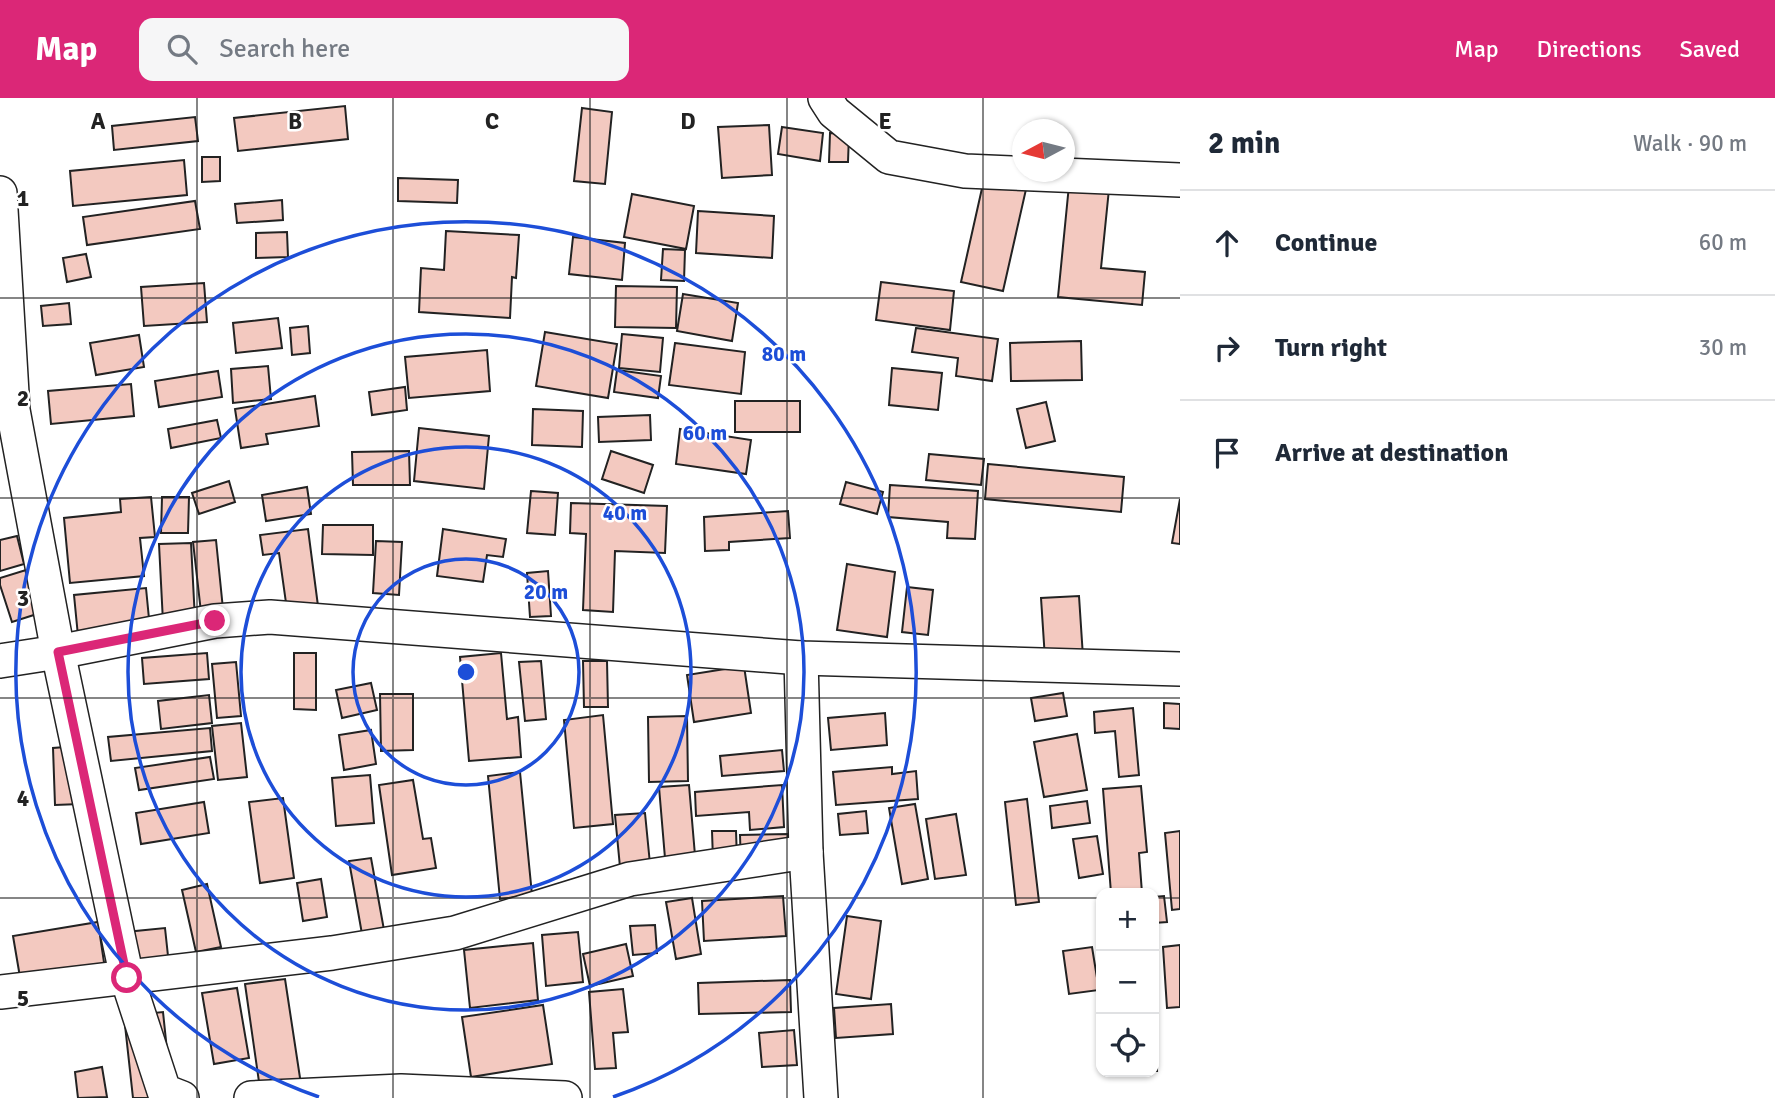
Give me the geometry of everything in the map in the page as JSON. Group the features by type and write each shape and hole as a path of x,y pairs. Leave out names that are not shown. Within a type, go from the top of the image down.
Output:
{"street":[{"path":"825,98 834,112 889,157 965,171 1180,180"},
{"path":"0,193 6,412 127,978 164,1091 182,1098"},
{"path":"0,661 215,621 270,617 801,658 1180,669"},
{"path":"801,658 806,852 821,1098"},
{"path":"0,992 332,953 455,933 630,878 806,852"},
{"path":"251,1098 401,1091 565,1098"}],"building":[{"path":"345,106 348,139 238,151 234,118"},
{"path":"582,108 612,112 605,184 574,181"},
{"path":"195,117 198,141 114,150 112,126"},
{"path":"769,125 772,175 722,178 718,127"},
{"path":"782,127 823,133 820,161 778,154"},
{"path":"830,133 849,134 848,162 829,162"},
{"path":"202,157 220,157 220,181 202,182"},
{"path":"184,160 187,195 73,206 70,171"},
{"path":"987,166 1012,172 1012,182 1028,182 1003,291 961,282"},
{"path":"398,178 458,180 457,203 398,201"},
{"path":"1069,185 1109,189 1101,268 1145,272 1142,305 1058,297"},
{"path":"632,194 694,206 686,249 624,237"},
{"path":"282,200 283,220 237,223 235,204"},
{"path":"195,201 200,229 87,245 83,217"},
{"path":"698,211 774,216 772,258 696,253"},
{"path":"446,231 519,235 516,278 512,277 510,318 419,312 421,268 444,270"},
{"path":"287,232 288,257 256,258 256,233"},
{"path":"573,237 625,243 622,280 569,274"},
{"path":"663,249 685,250 684,281 661,280"},
{"path":"86,254 91,277 67,282 63,258"},
{"path":"881,282 954,291 950,330 876,320"},
{"path":"204,283 207,322 144,326 141,287"},
{"path":"616,286 677,287 676,328 615,327"},
{"path":"683,294 738,303 732,341 677,331"},
{"path":"69,303 71,324 43,326 41,306"},
{"path":"278,318 282,348 236,353 233,323"},
{"path":"308,326 310,353 292,355 290,328"},
{"path":"916,328 998,339 992,381 956,376 958,358 912,352"},
{"path":"545,332 617,344 608,398 536,386"},
{"path":"622,334 663,338 660,372 619,368"},
{"path":"139,335 144,367 96,375 90,343"},
{"path":"1081,341 1082,380 1011,381 1010,343"},
{"path":"675,343 745,352 741,394 669,385"},
{"path":"487,350 490,391 409,398 405,357"},
{"path":"268,366 271,399 233,403 231,369"},
{"path":"892,368 942,373 938,410 889,405"},
{"path":"617,370 661,376 658,398 614,392"},
{"path":"218,371 222,397 159,407 155,381"},
{"path":"131,384 134,416 51,424 48,391"},
{"path":"405,387 407,410 372,415 369,392"},
{"path":"315,396 319,426 266,434 268,444 241,448 235,409"},
{"path":"735,401 800,401 800,432 735,432"},
{"path":"1046,402 1055,441 1026,448 1017,409"},
{"path":"533,409 583,411 582,447 532,445"},
{"path":"650,415 651,440 599,442 598,417"},
{"path":"217,420 221,438 171,448 168,429"},
{"path":"419,428 489,436 484,489 414,481"},
{"path":"680,429 751,440 746,474 676,464"},
{"path":"409,451 410,485 353,485 352,452"},
{"path":"611,451 653,465 644,493 602,479"},
{"path":"929,454 984,459 981,485 926,480"},
{"path":"988,464 1124,477 1121,512 985,499"},
{"path":"229,481 235,502 199,514 192,493"},
{"path":"846,482 883,492 877,514 840,504"},
{"path":"890,485 978,491 975,539 947,538 948,522 888,517"},
{"path":"307,487 311,514 266,521 262,495"},
{"path":"531,491 558,493 555,535 527,533"},
{"path":"151,497 155,537 140,538 144,576 70,583 64,518 121,512 120,499"},
{"path":"162,497 189,497 188,533 161,533"},
{"path":"1180,499 1180,544 1172,543"},
{"path":"571,503 667,506 665,553 615,551 613,612 583,610 586,534 570,533"},
{"path":"788,511 790,538 729,542 729,550 705,551 704,517"},
{"path":"323,525 373,525 373,555 322,554"},
{"path":"308,529 318,606 287,610 279,553 263,555 260,535"},
{"path":"443,529 506,539 503,557 487,555 483,582 437,576"},
{"path":"17,536 24,564 0,571 0,540"},
{"path":"216,540 224,619 202,621 193,542"},
{"path":"376,541 402,542 399,595 373,593"},
{"path":"191,543 195,620 163,622 159,544"},
{"path":"847,564 895,572 887,637 837,630"},
{"path":"26,570 40,613 12,622 0,578"},
{"path":"548,571 551,616 530,617 527,573"},
{"path":"907,587 933,590 928,635 902,632"},
{"path":"146,588 150,629 78,636 74,595"},
{"path":"1079,596 1083,657 1045,659 1041,598"},
{"path":"207,653 209,679 144,684 142,658"},
{"path":"294,653 316,653 316,710 294,709"},
{"path":"501,653 507,719 518,717 521,757 469,761 460,657"},
{"path":"541,661 546,719 525,721 519,662"},
{"path":"583,661 607,661 608,707 584,707"},
{"path":"236,662 241,716 217,718 212,664"},
{"path":"744,666 751,713 694,722 687,675"},
{"path":"371,683 377,710 342,718 336,690"},
{"path":"1063,693 1067,716 1035,721 1031,698"},
{"path":"380,694 413,694 413,750 381,751"},
{"path":"209,695 212,723 161,729 158,701"},
{"path":"1164,703 1180,704 1180,729 1164,728"},
{"path":"1133,708 1139,775 1119,777 1115,731 1095,733 1094,712"},
{"path":"885,713 887,745 831,750 828,718"},
{"path":"603,715 613,824 574,828 564,720"},
{"path":"687,716 688,781 649,782 648,717"},
{"path":"241,723 247,777 218,780 212,726"},
{"path":"210,728 212,751 111,761 108,737"},
{"path":"371,730 376,764 344,770 339,735"},
{"path":"1077,734 1087,790 1044,797 1034,742"},
{"path":"78,746 80,804 55,805 53,748"},
{"path":"782,750 784,771 722,776 720,756"},
{"path":"210,757 214,779 139,790 135,768"},
{"path":"892,767 892,774 916,771 918,799 836,805 833,772"},
{"path":"520,772 532,895 500,899 488,776"},
{"path":"370,775 374,823 336,826 332,778"},
{"path":"413,780 423,839 431,838 436,868 392,875 379,785"},
{"path":"689,785 696,867 666,870 659,787"},
{"path":"782,785 784,827 750,830 749,812 696,816 695,792"},
{"path":"1141,786 1147,852 1139,853 1142,888 1111,888 1103,789"},
{"path":"283,798 294,878 260,883 249,802"},
{"path":"1027,799 1039,902 1016,905 1005,802"},
{"path":"1087,801 1090,823 1052,828 1050,806"},
{"path":"204,802 209,833 141,844 136,813"},
{"path":"915,804 928,879 902,884 889,808"},
{"path":"866,811 868,833 840,835 838,814"},
{"path":"645,813 650,864 620,867 615,815"},
{"path":"956,814 966,875 935,879 926,819"},
{"path":"712,831 736,831 737,860 713,860"},
{"path":"1180,831 1180,909 1172,910 1165,833"},
{"path":"788,834 788,865 741,866 740,835"},
{"path":"1097,836 1103,874 1079,878 1073,839"},
{"path":"371,858 384,930 362,934 349,861"},
{"path":"321,879 327,917 303,921 297,883"},
{"path":"207,884 221,947 196,952 182,890"},
{"path":"783,896 786,936 704,941 702,901"},
{"path":"1159,896 1164,896 1167,922 1159,923"},
{"path":"692,898 701,954 676,959 666,902"},
{"path":"847,916 881,921 871,999 836,994"},
{"path":"98,922 105,969 21,983 13,936"},
{"path":"655,925 657,953 633,955 630,926"},
{"path":"165,928 168,956 129,961 126,932"},
{"path":"578,932 583,982 546,986 542,935"},
{"path":"533,943 538,1000 470,1008 464,950"},
{"path":"626,944 633,976 590,986 583,954"},
{"path":"1180,945 1180,1007 1167,1008 1163,947"},
{"path":"1092,947 1096,990 1069,994 1063,951"},
{"path":"285,979 302,1091 261,1096 245,984"},
{"path":"790,980 791,1012 699,1014 698,983"},
{"path":"237,988 249,1058 214,1064 202,993"},
{"path":"623,989 628,1032 613,1033 616,1068 595,1069 589,992"},
{"path":"891,1004 893,1034 836,1038 834,1008"},
{"path":"543,1005 552,1064 471,1077 462,1017"},
{"path":"163,1012 172,1098 133,1098 124,1016"},
{"path":"794,1030 797,1065 762,1067 759,1033"},
{"path":"102,1067 107,1097 78,1098 75,1072"}],"route":[{"path":"127,978 58,652 215,621"}]}
